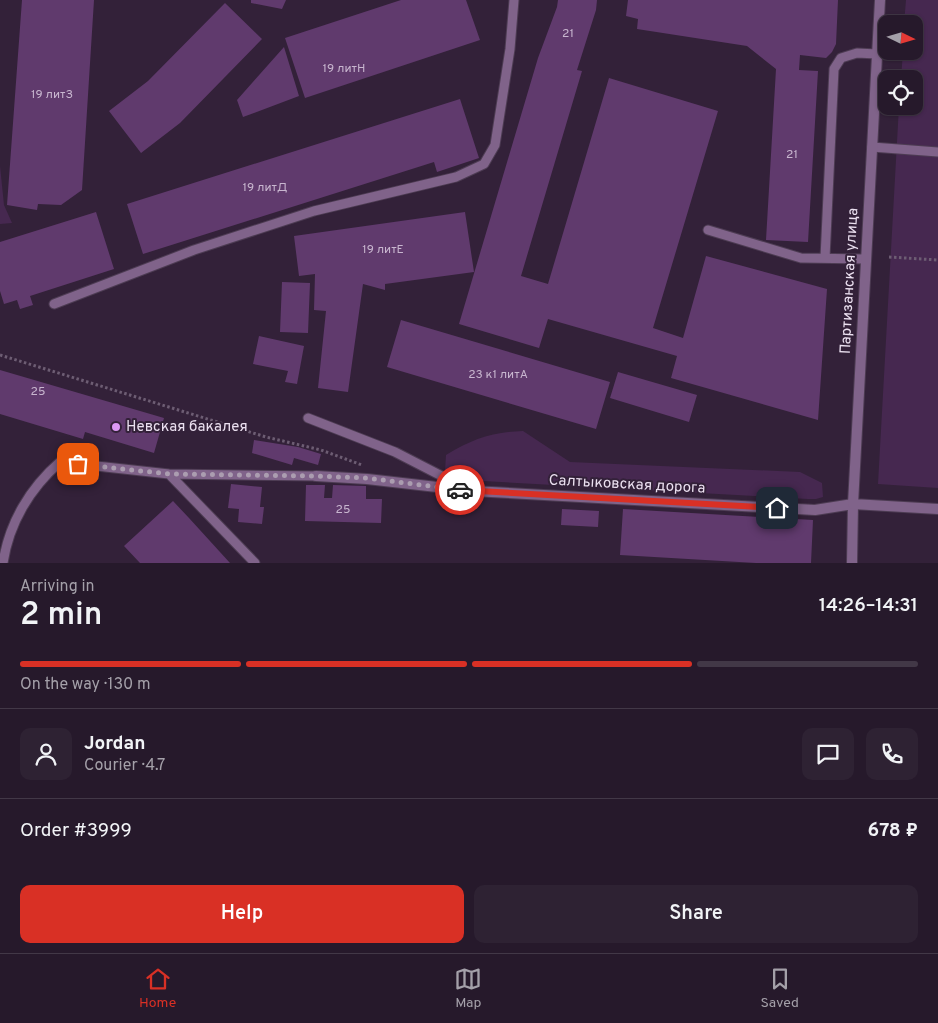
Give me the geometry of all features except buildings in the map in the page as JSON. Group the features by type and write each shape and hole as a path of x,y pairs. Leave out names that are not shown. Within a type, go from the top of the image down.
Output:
{"street":[{"name":"Партизанская улица","path":"852,563 853,504 880,0"},
{"name":"Салтыковская дорога","path":"316,476 367,478 472,491 815,510 853,504 938,509"}],"lane":[{"path":"54,304 194,250 305,214 456,177 484,164 495,145 510,49 514,0"},
{"path":"825,258 834,69 841,58 857,53 877,54"},
{"path":"872,147 938,152"},
{"path":"708,230 801,258 866,259"},
{"path":"308,418 395,452 472,491"},
{"path":"2,563 15,521 28,496 43,477 60,462 169,474 316,476"},
{"path":"169,474 255,563"}],"path":[{"path":"889,257 938,260"},
{"path":"0,355 266,437 320,450 366,466"}],"shaded area":[{"path":"906,0 938,0 938,488 878,484 898,115 923,115 923,70 902,70 902,60 923,60 923,15 905,15"},
{"path":"0,166 4,205 12,223 0,224"},
{"path":"523,431 570,462 800,472 822,483 823,497 808,499 465,480 445,471 446,455 465,445 483,437"}],"way so far":[{"path":"78,464 169,474 367,478 460,490"}],"place":[{"name":"Невская бакалея","path":"116,427"}],"route":[{"path":"460,490 777,508"}]}
